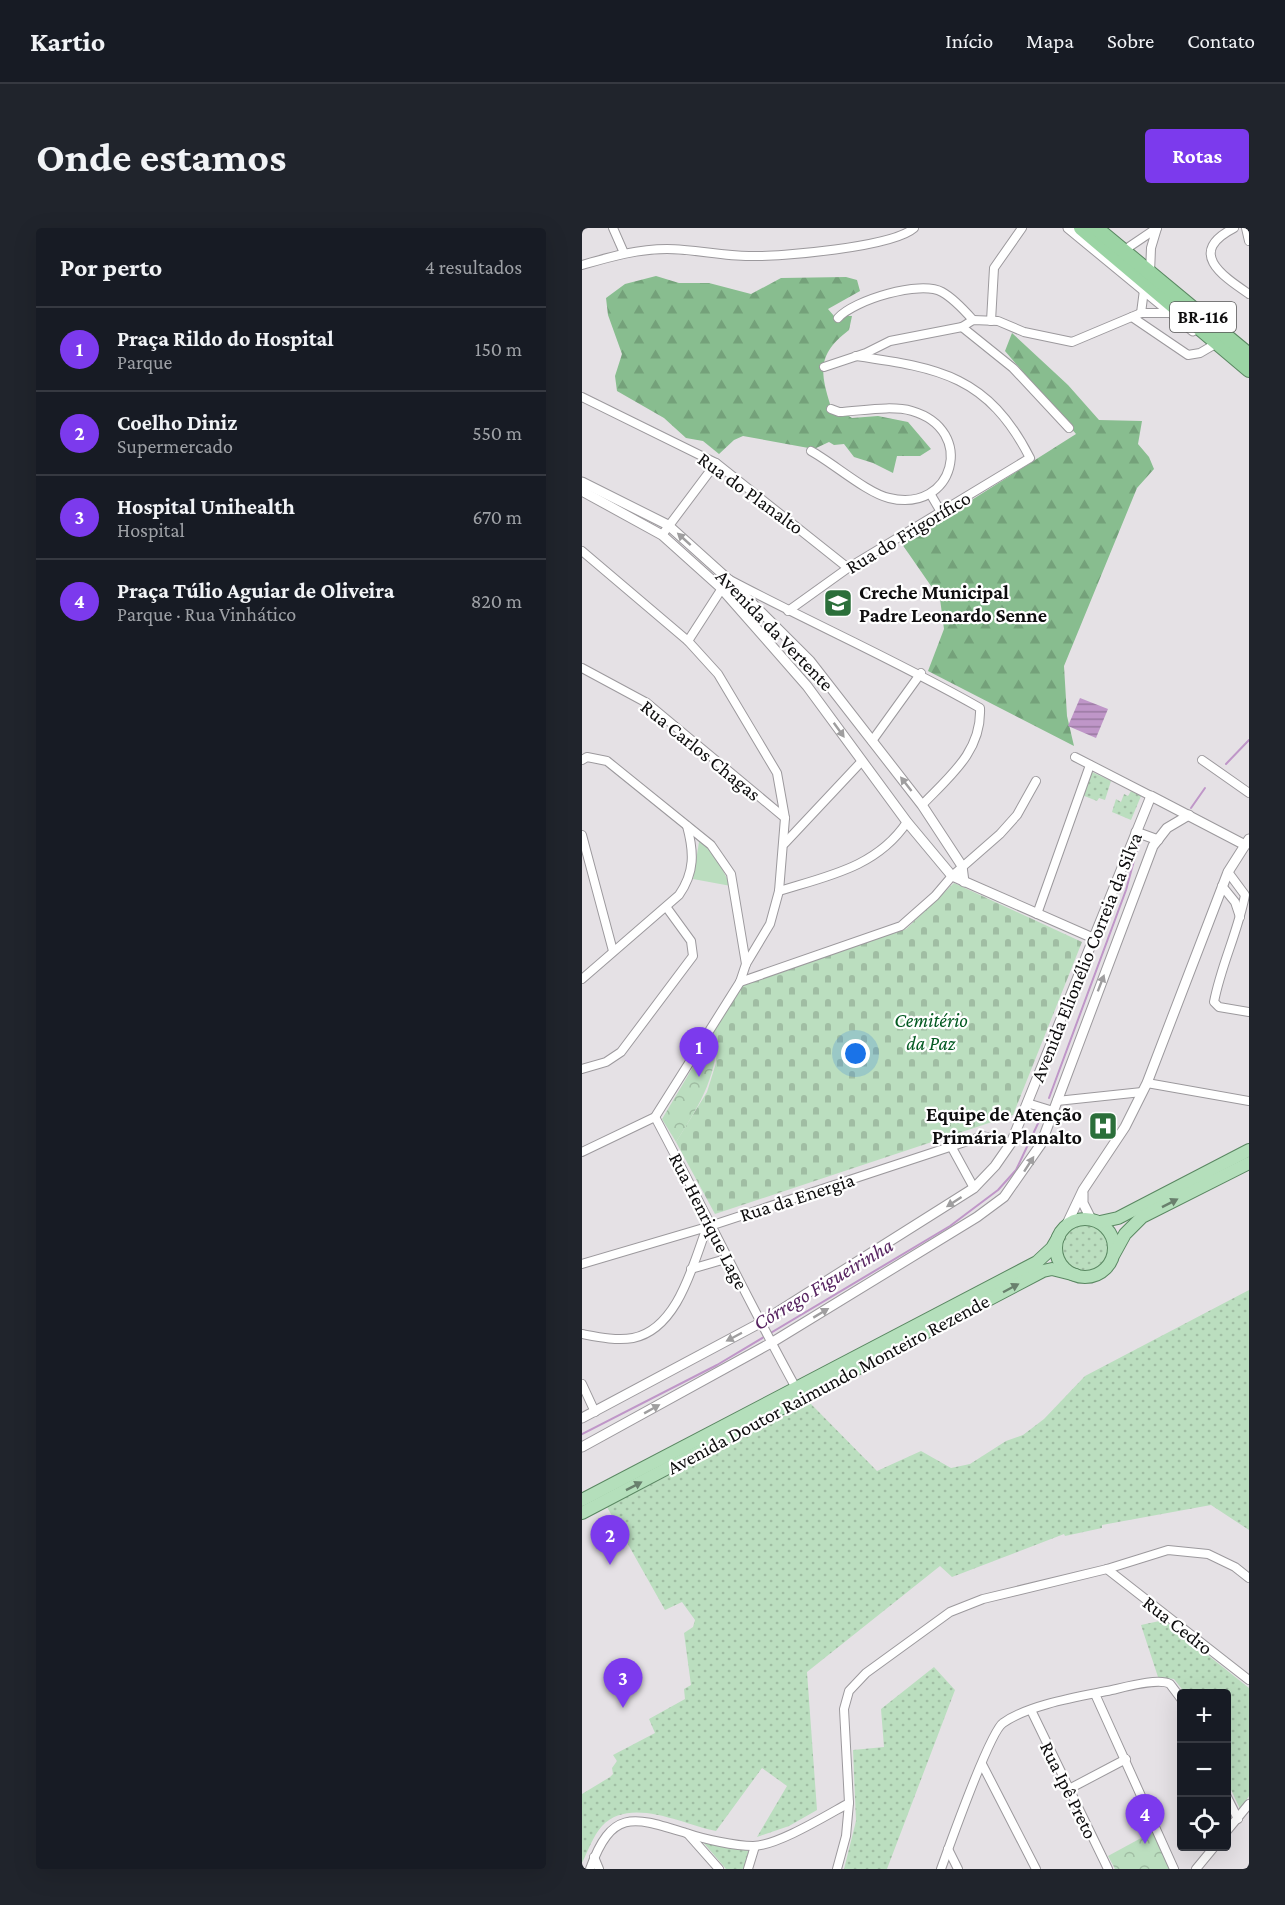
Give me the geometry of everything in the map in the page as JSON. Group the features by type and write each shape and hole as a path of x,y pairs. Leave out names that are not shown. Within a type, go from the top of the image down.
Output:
{"highway":[{"name":"BR-116","path":"1081,228 1215,344 1249,370"},
{"name":"BR-116","path":"1096,228 1249,355"}],"main road":[{"path":"1076,1275 1062,1266 1056,1247 1062,1232 1072,1222 1118,1218 1249,1150"},
{"name":"Avenida Doutor Raimundo Monteiro Rezende","path":"582,1513 1043,1271 1053,1269 1076,1275 1095,1275 1103,1271 1125,1234 1142,1217 1249,1162"},
{"path":"1095,1221 1113,1238 1114,1255"},
{"name":"Avenida Doutor Raimundo Monteiro Rezende","path":"582,1500 1037,1262 1052,1248 1062,1232"}],"street":[{"path":"613,228 624,253"},
{"path":"582,265 624,253 667,249 750,256 855,246 906,235 914,228"},
{"path":"991,321 994,268 1022,228"},
{"path":"1068,228 1169,313 1215,344 1249,376"},
{"path":"1124,251 1157,228"},
{"path":"1150,273 1151,248 1157,228"},
{"path":"1234,228 1214,241 1210,261 1249,294"},
{"path":"1246,228 1249,241"},
{"path":"838,318 863,300 910,291 933,290 942,292 973,320"},
{"path":"1141,313 1144,290"},
{"path":"824,367 890,341 962,327 973,320 991,321 1024,332 1072,342 1114,322 1141,313 1169,313"},
{"path":"1132,317 1188,355 1200,353 1215,344"},
{"path":"962,327 1013,368 1069,429"},
{"name":"Rua do Frigorífico","path":"788,611 848,568 1030,458 999,411 968,384 937,370 856,356"},
{"name":"Rua do Planalto","path":"582,397 716,463 848,568"},
{"path":"812,451 842,468 858,482 888,498 915,498 931,495 946,477 953,456 947,439 938,427 922,415 907,410 839,412 831,409"},
{"path":"662,535 716,463"},
{"name":"Avenida da Vertente","path":"582,482 668,525 728,579 810,661 922,805 962,866 964,882"},
{"name":"Avenida da Vertente","path":"582,491 662,535 721,588 807,686 907,822 952,876 1093,938"},
{"path":"931,495 942,512"},
{"path":"582,551 688,641 718,674 777,773 785,818 785,843 779,891 770,924 746,964 740,982 655,1117 582,1152"},
{"path":"688,641 728,579 788,611 921,674 980,708 977,738 968,757 922,805"},
{"name":"Rua Carlos Chagas","path":"582,668 647,703 785,818"},
{"path":"872,741 921,674"},
{"path":"1062,1232 1083,1190 1125,1127 1144,1088 1222,886 1247,842 1189,816 1075,757"},
{"path":"582,760 587,758 607,760 711,845 731,874 746,964"},
{"path":"1202,760 1249,793"},
{"path":"785,843 862,761"},
{"path":"1037,914 1090,765"},
{"path":"740,982 901,926 935,896 962,866 1006,828 1017,815 1036,781"},
{"name":"Avenida Elionélio Correia da Silva","path":"582,1418 760,1323 974,1188 995,1166 1011,1143 1151,796"},
{"name":"Avenida Elionélio Correia da Silva","path":"582,1447 771,1343 977,1217 1004,1197 1041,1144 1153,846 1167,828 1189,816"},
{"path":"779,891 849,870 894,841 907,822"},
{"path":"582,979 667,908 690,880 694,850 687,826"},
{"path":"1136,832 1158,840"},
{"path":"582,835 613,951"},
{"path":"1228,872 1247,894"},
{"path":"1222,886 1235,902 1241,918"},
{"path":"1235,902 1247,894"},
{"path":"1247,894 1241,918 1218,978 1214,1002 1219,1007 1249,1012"},
{"path":"582,1069 606,1062 621,1052 693,956 692,941 667,908"},
{"path":"1057,1101 1144,1088 1249,1101"},
{"path":"1027,1103 1053,1111"},
{"name":"Rua Henrique Lage","path":"655,1117 710,1226 729,1258 760,1323 796,1388"},
{"name":"Rua da Energia","path":"582,1264 710,1226 983,1136 1011,1143"},
{"path":"951,1146 974,1188"},
{"path":"1083,1190 1083,1203 1095,1221"},
{"path":"582,1334 630,1339 652,1331 660,1325 674,1306 710,1226"},
{"path":"691,1269 729,1258"},
{"path":"582,1384 586,1402 595,1412"},
{"path":"837,1869 846,1836 849,1803 845,1702 852,1686 866,1673 933,1624 965,1605 1107,1569 1168,1550 1208,1554 1235,1567 1249,1578"},
{"name":"Rua Cedro","path":"1107,1569 1249,1680"},
{"path":"941,1869 995,1729 1002,1723 1030,1710 1095,1694 1166,1682 1177,1692"},
{"path":"1095,1694 1174,1869"},
{"name":"Rua Ipê Preto","path":"1030,1710 1107,1869"},
{"path":"1069,1789 1126,1759"},
{"path":"982,1764 1036,1869"},
{"path":"1228,1797 1238,1819"},
{"path":"590,1869 594,1857 613,1829 629,1821 649,1822 688,1834 755,1846 784,1837 849,1803"},
{"path":"1231,1827 1249,1804"},
{"path":"688,1834 719,1869"},
{"path":"748,1869 755,1846"},
{"path":"948,1849 958,1869"},
{"path":"1196,1869 1211,1851"},
{"path":"594,1857 599,1869"},
{"path":"1097,1869 1102,1857"}],"green space":[{"path":"656,276 679,283 709,283 751,294 781,278 846,277 857,280 860,291 828,309 834,316 852,316 849,330 832,346 824,362 824,381 830,404 852,418 878,416 908,422 931,449 920,456 897,456 893,473 854,457 844,444 834,445 829,442 814,449 743,436 734,440 719,454 703,441 686,438 664,418 617,391 615,376 622,354 608,315 606,298 625,284"},
{"path":"1012,333 1068,385 1099,420 1142,421 1138,444 1149,457 1154,469 1137,488 1064,666 1067,716 1074,746 928,671 944,629 940,599 902,544 1076,434 1005,351"},
{"path":"1090,771 1111,781 1105,800 1099,798 1097,801 1082,795"},
{"path":"1131,791 1141,796 1131,820 1112,812 1116,799 1121,802 1124,794 1128,796"},
{"path":"693,835 710,846 731,886 693,879 699,842"},
{"name":"Cemitério da Paz","path":"954,883 1082,942 1013,1115 715,1214 676,1142 707,1092 716,1063 718,1025 743,985 906,929"},
{"path":"718,1025 715,1059 707,1087 676,1142 662,1119"},
{"path":"1080,1223 1090,1223 1103,1230 1110,1243 1110,1253 1103,1266 1090,1273 1080,1273 1071,1269 1064,1262 1060,1253 1060,1243 1064,1234 1071,1227"},
{"path":"1249,1290 1249,1530 1211,1505 1102,1525 1102,1528 1065,1536 1064,1534 952,1577 940,1566 807,1672 817,1810 789,1826 757,1837 787,1786 762,1768 716,1831 672,1818 627,1813 614,1817 602,1826 582,1863 582,1794 613,1774 612,1768 617,1761 613,1755 655,1733 649,1719 685,1699 684,1689 691,1685 684,1633 693,1627 695,1620 682,1602 665,1610 607,1507 810,1403 877,1471 921,1451 951,1468 970,1464 1006,1441 1023,1435 1044,1419 1085,1376"},
{"path":"1164,1620 1249,1688 1249,1796 1240,1809 1231,1790 1231,1689 1182,1689 1174,1679 1158,1677 1141,1625"},
{"path":"934,1667 955,1690 887,1869 844,1869 856,1821 853,1750 884,1747 881,1709"},
{"path":"1154,1831 1171,1869 1115,1869 1108,1856"},
{"path":"702,1841 749,1851 744,1869 726,1869"}],"shaded area":[{"path":"1080,698 1108,709 1096,738 1068,726"}],"waterway":[{"name":"Córrego Figueirinha","path":"1226,764 1249,740"},
{"name":"Córrego Figueirinha","path":"1191,808 1205,788"},
{"name":"Córrego Figueirinha","path":"1049,1098 1126,890 1139,842"},
{"name":"Córrego Figueirinha","path":"582,1434 717,1365 950,1226 998,1190 1016,1170 1041,1117"}],"place":[{"name":"Creche Municipal Padre Leonardo Senne","path":"838,603"},
{"name":"Praça Rildo do Hospital","path":"699,1077"},
{"name":"Equipe de Atenção Primária Planalto","path":"1103,1126"},
{"name":"Coelho Diniz","path":"610,1565"},
{"name":"Hospital Unihealth","path":"623,1708"},
{"name":"Praça Túlio Aguiar de Oliveira","path":"1145,1844"}]}
